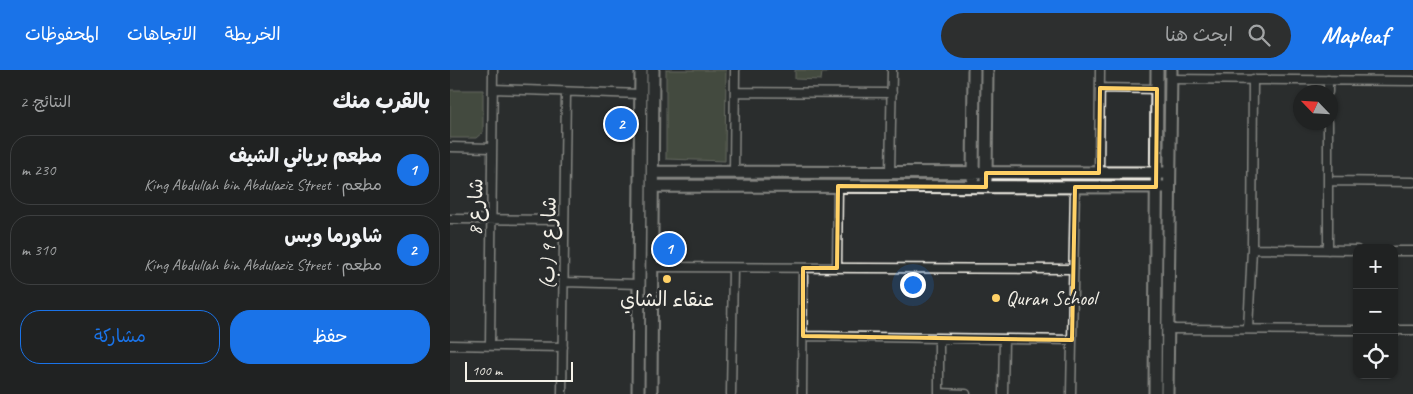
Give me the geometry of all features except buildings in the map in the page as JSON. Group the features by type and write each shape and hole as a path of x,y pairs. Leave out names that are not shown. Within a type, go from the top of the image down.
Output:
{"main road":[{"path":"638,394 641,70"},
{"path":"651,394 653,70"},
{"path":"973,186 974,70"},
{"path":"986,186 987,70"},
{"path":"1155,394 1157,70"},
{"path":"1167,394 1170,74"},
{"path":"653,172 1169,173"},
{"path":"652,186 1169,187"}],"street":[{"name":"شارع 8","path":"490,345 493,70"},
{"path":"734,172 735,70"},
{"path":"890,172 892,70"},
{"path":"1099,173 1100,70"},
{"path":"1170,74 1253,78 1413,81"},
{"path":"1248,329 1252,249 1253,78"},
{"path":"1328,80 1328,85"},
{"path":"1100,88 1157,89"},
{"path":"493,89 641,94"},
{"name":"شارع 9 (ب)","path":"562,394 566,92"},
{"path":"735,92 892,93"},
{"path":"1328,130 1328,250"},
{"path":"450,148 492,148"},
{"path":"1328,181 1413,182"},
{"path":"836,268 838,186"},
{"path":"1071,394 1075,187"},
{"path":"450,219 564,220"},
{"path":"1252,249 1353,250"},
{"path":"1398,251 1413,251"},
{"path":"652,267 1073,269"},
{"path":"731,394 733,268"},
{"path":"802,394 803,268"},
{"path":"564,282 639,284"},
{"path":"1168,329 1353,330"},
{"path":"1398,330 1413,330"},
{"path":"803,336 1072,340"},
{"path":"939,338 939,394 966,394"},
{"path":"1003,394 1004,339"},
{"path":"450,345 563,347"}],"highlighted area":[{"path":"1100,88 1157,89 1156,187 1075,187 1072,340 803,336 803,268 837,268 838,186 986,187 986,173 1099,173"}],"green space":[{"path":"666,70 726,70 725,161 666,159"},
{"path":"795,70 827,70 827,73 822,73 821,80 795,79"},
{"path":"450,90 483,90 483,132 476,138 450,138"}],"place":[{"name":"شاورما وبس","path":"621,124"},
{"name":"مطعم برياني الشيف","path":"669,249"},
{"name":"عنقاء الشاي","path":"667,279"},
{"name":"Quran School","path":"996,298"}]}
